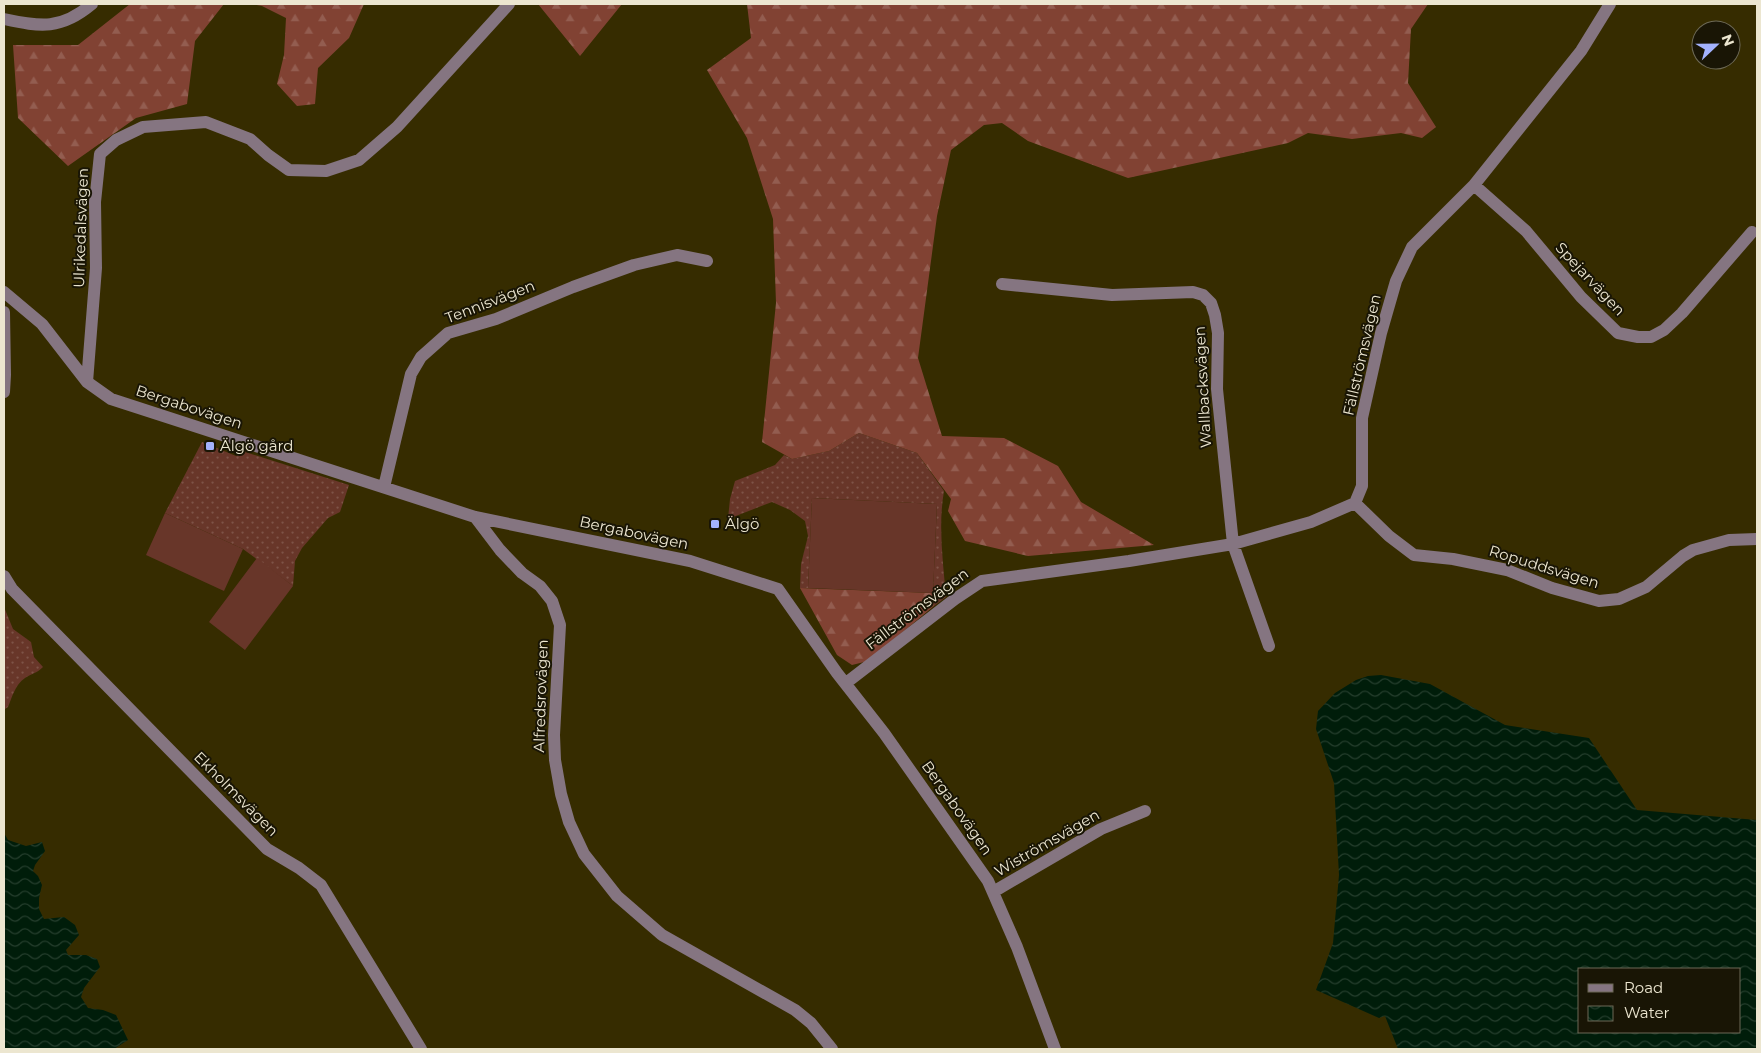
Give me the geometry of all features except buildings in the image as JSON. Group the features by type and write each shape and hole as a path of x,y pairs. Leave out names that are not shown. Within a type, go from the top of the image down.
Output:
{"street":[{"path":"4,19 33,25 54,25 74,18 92,4"},
{"name":"Ulrikedalsvägen","path":"87,382 96,268 95,202 100,154 116,140 143,127 206,122 250,139 289,170 326,171 359,160 397,127 509,4"},
{"name":"Fällströmsvägen","path":"846,683 955,599 982,581 1129,561 1233,544 1311,522 1355,503 1362,486 1362,418 1381,333 1396,281 1412,246 1474,185 1581,51 1610,4"},
{"name":"Spejarvägen","path":"1474,185 1526,231 1581,296 1618,333 1638,337 1651,337 1664,330 1682,313 1752,232"},
{"name":"Tennisvägen","path":"384,487 411,374 420,358 448,333 496,319 573,287 634,265 677,256 707,261"},
{"name":"Wallbacksvägen","path":"1002,284 1112,295 1193,292 1203,295 1211,303 1218,333 1217,389 1233,544 1268,646"},
{"name":"Bergabovägen","path":"4,292 42,324 87,382 111,399 475,517 690,561 778,589 884,733 994,892 1017,947 1055,1049"},
{"path":"4,312 6,375 4,392"},
{"name":"Ropuddsvägen","path":"1355,503 1389,536 1414,555 1507,570 1552,588 1599,601 1619,599 1646,587 1693,550 1730,540 1757,539"},
{"name":"Alfredsrovägen","path":"475,517 500,550 522,573 540,586 552,601 560,624 554,735 555,760 561,794 569,822 584,854 617,896 662,935 795,1010 810,1023 832,1049"},
{"name":"Ekholmsvägen","path":"4,576 12,589 267,849 299,868 321,885 421,1049"},
{"name":"Wiströmsvägen","path":"994,892 1101,829 1145,812"}],"shaded area":[{"path":"859,433 917,453 944,491 941,530 946,597 934,606 937,504 812,498 808,588 800,588 801,564 808,536 805,521 790,510 772,502 728,519 730,499 735,481 775,465 784,455 792,459 829,451"},
{"path":"202,442 236,456 245,452 349,485 340,512 328,518 302,548 295,561 293,586 243,549 165,513"},
{"path":"812,498 937,504 933,593 808,588"},
{"path":"165,513 243,549 224,591 146,555"},
{"path":"257,558 293,586 245,650 209,622"},
{"path":"4,607 13,629 31,642 34,657 43,667 19,684 4,714"}],"green space":[{"path":"130,4 224,4 195,41 187,104 136,118 68,166 18,118 13,45 78,45"},
{"path":"252,4 364,4 349,38 318,68 315,104 297,106 277,84 284,55 286,18 262,6"},
{"path":"538,4 622,4 580,56"},
{"path":"747,4 1428,4 1411,29 1408,83 1436,127 1422,138 1401,133 1352,139 1308,133 1288,143 1128,178 1028,141 1002,123 984,125 951,150 937,216 918,358 942,436 1004,438 1058,466 1081,502 1154,545 1028,556 965,541 948,511 951,499 917,453 859,433 829,451 792,459 762,442 776,303 773,219 747,138 707,70 751,38"},
{"path":"800,588 933,593 934,606 868,661 852,665 837,655"}],"water":[{"path":"1381,675 1430,684 1505,725 1589,738 1637,810 1757,820 1757,1049 1398,1049 1385,1016 1379,1018 1316,990 1333,943 1339,875 1334,783 1316,729 1318,711 1335,693 1356,680 1368,676"},
{"path":"4,833 8,840 26,846 42,842 45,851 33,871 38,876 42,885 39,909 44,919 64,917 75,925 79,935 66,950 68,955 86,955 97,959 100,967 84,988 81,997 88,1008 103,1010 116,1015 128,1040 114,1049 4,1049"}],"place":[{"name":"Älgö gård","path":"210,446"},
{"name":"Älgö","path":"715,524"}]}
